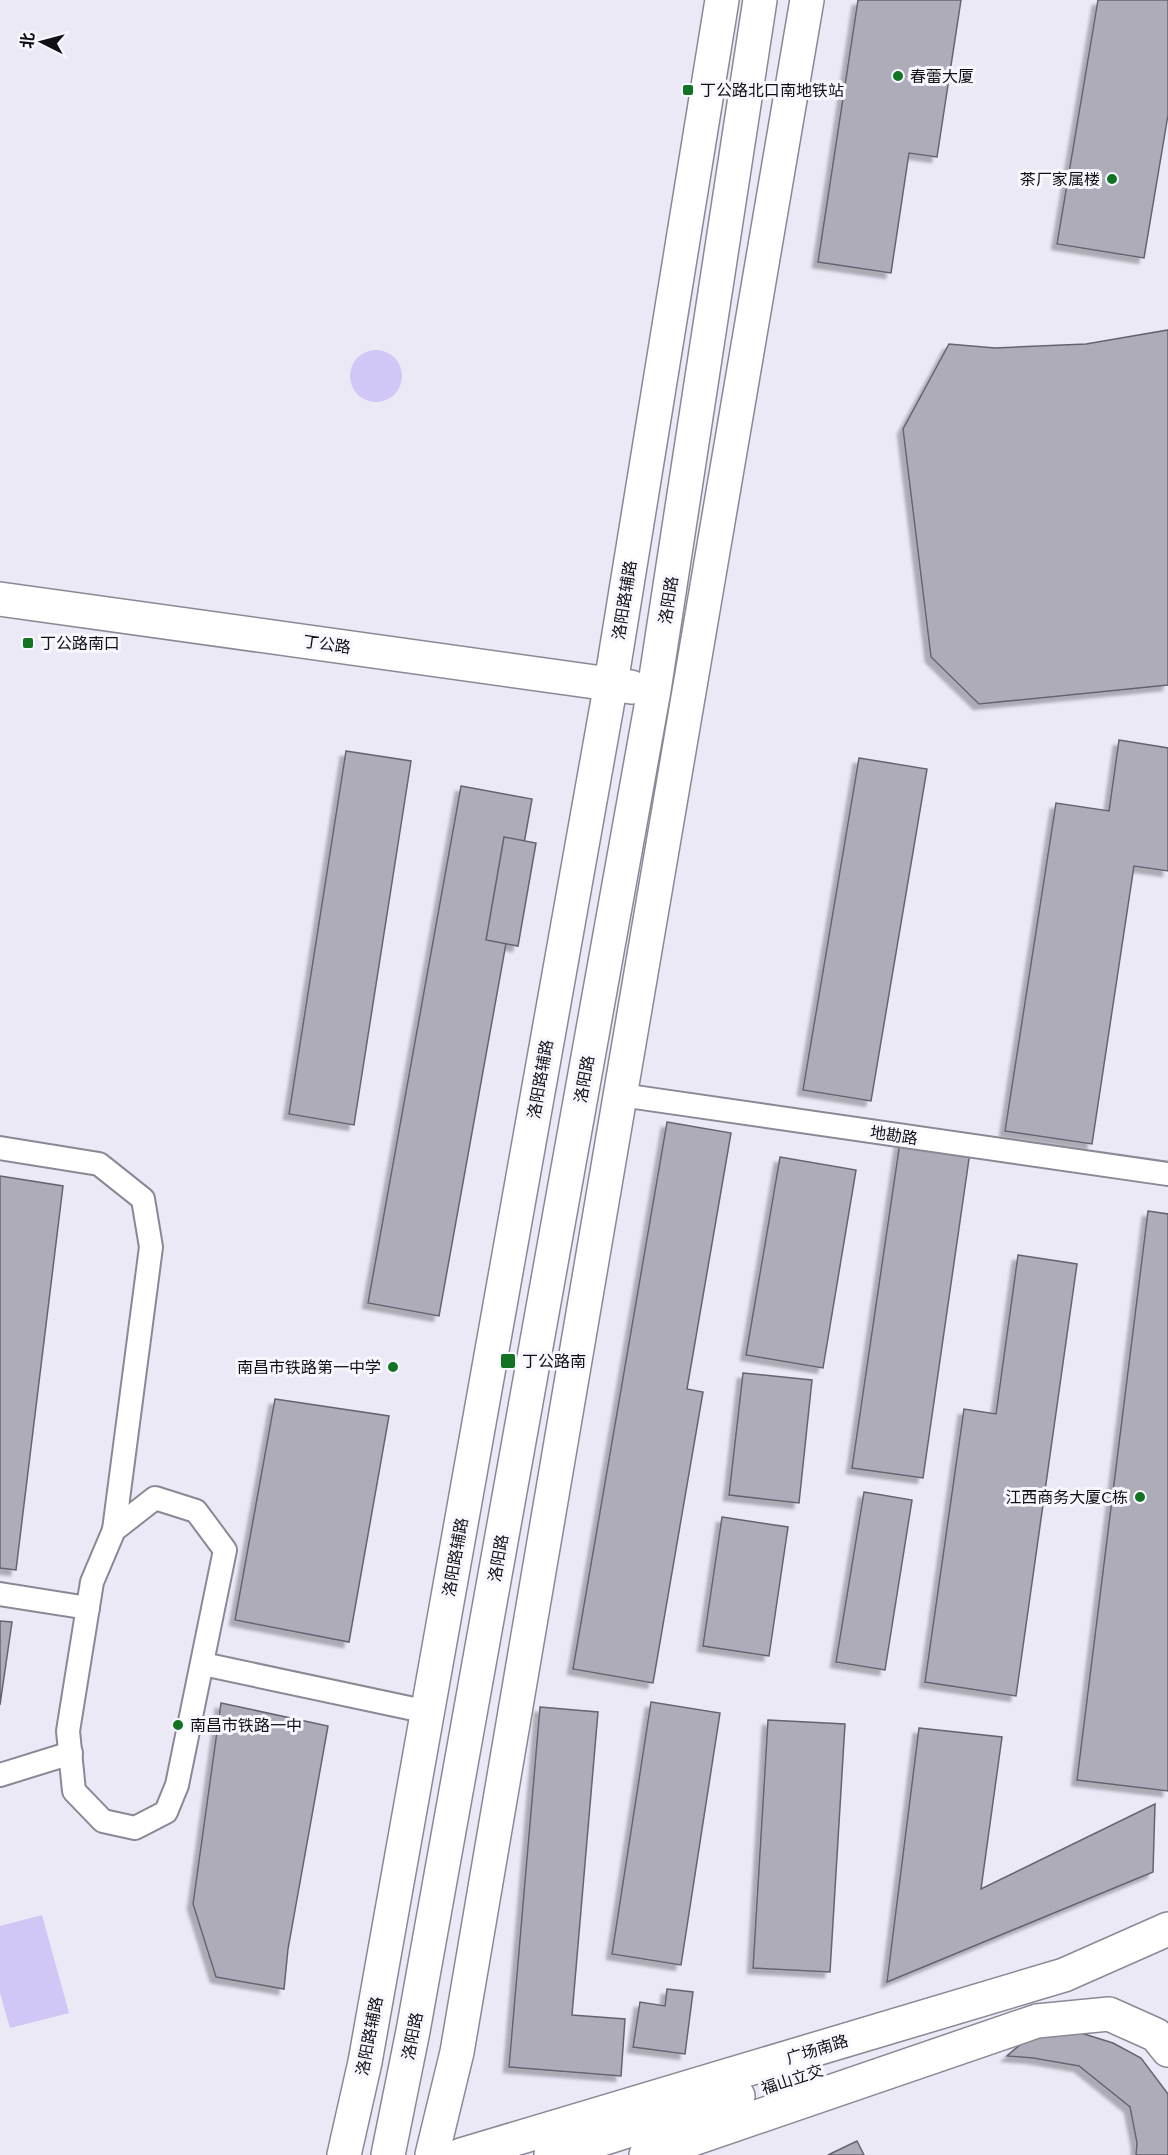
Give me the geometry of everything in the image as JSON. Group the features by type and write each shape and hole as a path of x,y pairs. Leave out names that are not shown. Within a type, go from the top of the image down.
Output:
{"street":[{"name":"洛阳路辅路","path":"344,2155 365,2062 611,683 722,0"},
{"name":"洛阳路","path":"388,2155 413,2031 654,690 760,0"},
{"path":"432,2155 459,2041 807,0"},
{"name":"丁公路","path":"0,599 654,690"},
{"name":"广场南路","path":"461,2155 1064,1975 1168,1929"},
{"name":"福山立交","path":"551,2155 1033,2002 1153,1957 1168,1948"},
{"name":"福山立交","path":"1033,2002 1118,2003 1168,2025"},
{"path":"646,2155 1036,2021 1109,2014 1156,2035 1168,2050"}],"lane":[{"name":"地勘路","path":"621,1095 1168,1174"},
{"path":"0,1148 99,1164 143,1199 151,1247 114,1530 92,1582 68,1731 74,1791 103,1821 135,1828 166,1812 177,1785 225,1550 196,1511 155,1498 114,1530"},
{"path":"0,1594 88,1608"},
{"path":"203,1664 428,1712"},
{"path":"0,1774 71,1753"}],"shaded area":[{"path":"376,350 386,352 394,358 400,366 402,376 400,386 394,394 386,400 376,402 366,400 358,394 352,386 350,376 352,366 358,358 366,352"},
{"path":"42,1915 69,2013 10,2028 0,1993 0,1926"}],"building":[{"name":"春蕾大厦","path":"858,0 961,0 937,157 909,153 891,273 818,262"},
{"name":"茶厂家属楼","path":"1098,0 1168,0 1168,115 1144,258 1057,244"},
{"path":"1168,330 1168,685 979,704 931,657 903,429 949,344 995,348 1086,344"},
{"path":"1119,740 1168,748 1168,871 1134,866 1092,1144 1005,1131 1056,803 1109,811"},
{"path":"346,751 411,761 354,1125 289,1114"},
{"path":"859,758 927,769 871,1101 803,1090"},
{"path":"461,786 532,799 439,1316 368,1303"},
{"path":"504,837 536,843 518,946 486,940"},
{"path":"667,1122 731,1133 687,1389 703,1392 653,1683 573,1669"},
{"path":"900,1142 970,1152 923,1478 852,1468"},
{"path":"780,1157 856,1170 823,1368 746,1355"},
{"path":"0,1176 63,1186 16,1570 0,1568"},
{"name":"江西商务大厦C栋","path":"1148,1211 1168,1214 1168,1791 1077,1780"},
{"path":"1018,1255 1077,1264 1016,1696 925,1682 964,1409 996,1414"},
{"path":"743,1373 812,1380 799,1503 729,1495"},
{"path":"275,1399 389,1416 349,1642 235,1620"},
{"path":"864,1492 912,1500 885,1670 836,1662"},
{"path":"722,1517 788,1527 769,1656 703,1646"},
{"path":"0,1621 12,1622 0,1705"},
{"path":"651,1702 720,1713 681,1965 612,1954"},
{"path":"221,1703 328,1726 288,1949 284,1989 216,1977 193,1904"},
{"path":"540,1707 598,1712 572,2015 625,2019 621,2076 509,2067"},
{"path":"768,1720 845,1724 830,1972 753,1968"},
{"path":"919,1728 1002,1737 981,1889 1155,1804 1153,1872 887,1982"},
{"path":"667,1989 693,1992 685,2054 633,2047 640,2002 665,2006"},
{"path":"1035,2032 1081,2033 1113,2043 1141,2058 1168,2094 1168,2155 1136,2155 1137,2143 1130,2107 1079,2066 1007,2056"},
{"path":"857,2141 864,2155 828,2155"}],"place":[{"name":"春蕾大厦","path":"898,76"},
{"name":"丁公路北口南地铁站","path":"688,90"},
{"name":"茶厂家属楼","path":"1112,179"},
{"name":"丁公路南口","path":"28,643"},
{"name":"丁公路南","path":"508,1361"},
{"name":"南昌市铁路第一中学","path":"393,1367"},
{"name":"江西商务大厦C栋","path":"1140,1497"},
{"name":"南昌市铁路一中","path":"178,1725"}]}
